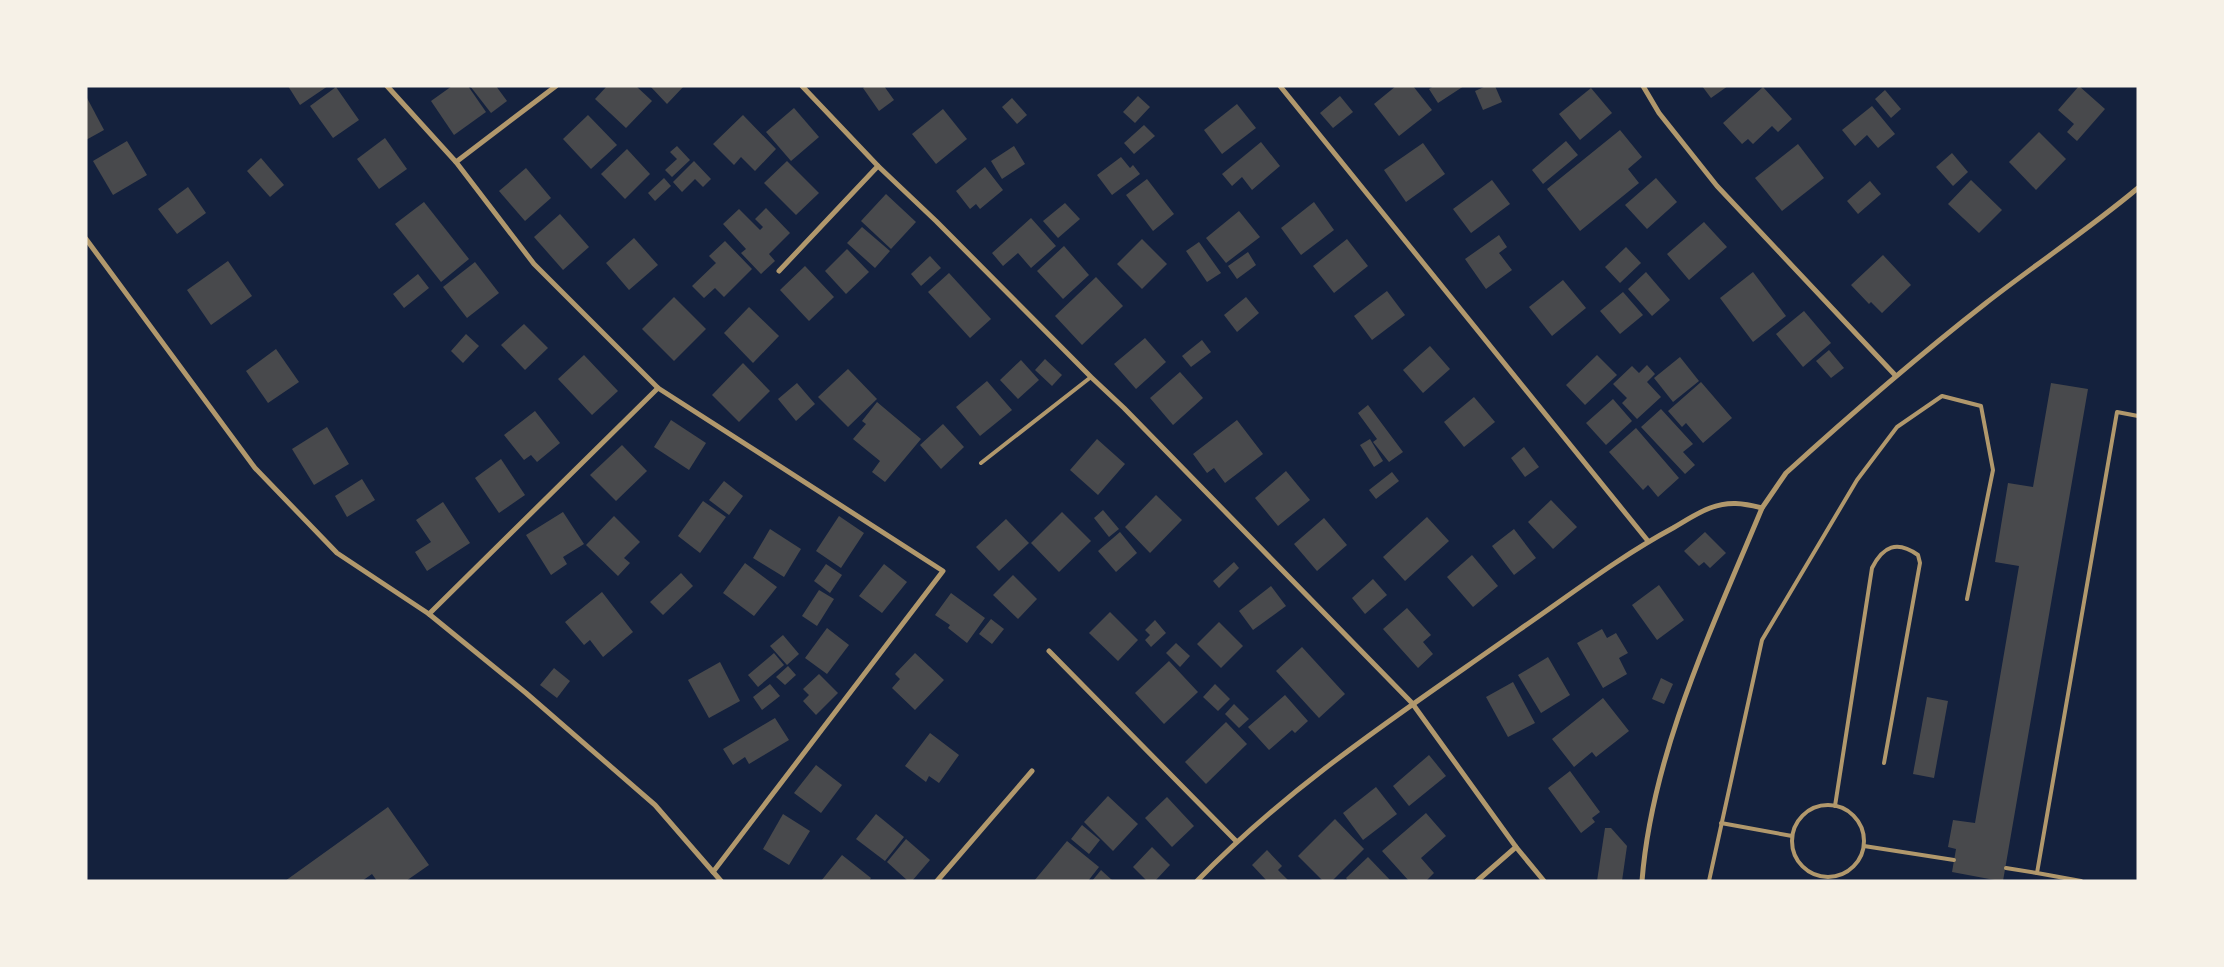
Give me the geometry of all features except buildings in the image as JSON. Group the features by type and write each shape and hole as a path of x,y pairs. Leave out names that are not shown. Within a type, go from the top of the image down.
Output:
{"street":[{"path":"387,86 456,162 534,264 658,388 943,572 714,872"},
{"path":"456,162 556,86"},
{"path":"802,86 878,166 1124,408 1412,703 1516,846 1544,881"},
{"path":"1280,86 1648,541"},
{"path":"1643,86 1659,113 1716,186 1895,375"},
{"path":"779,271 878,166"},
{"path":"1642,881 1644,854 1667,746 1762,508 1786,474 1895,375 1988,301 2105,215 2138,188"},
{"path":"86,239 256,468 337,553 429,614 655,805 721,881"},
{"path":"429,614 658,388"},
{"path":"1198,881 1236,841 1332,763 1412,703 1648,541 1710,508 1723,504 1744,503 1762,508"},
{"path":"1049,651 1236,841"},
{"path":"937,881 1032,771"},
{"path":"1477,881 1516,846"}],"lane":[{"path":"981,463 1091,377"},
{"path":"1709,881 1762,640 1857,480 1897,428 1942,396 1981,406 1993,470 1967,599"},
{"path":"2037,873 2117,412 2138,416"},
{"path":"1835,806 1872,568 1877,557 1886,549 1899,546 1909,549 1918,556 1920,563 1884,763"},
{"path":"1835,806 1845,809 1857,820 1864,835 1864,846 1861,857 1846,873 1825,879 1815,876 1804,869 1796,860 1792,848 1792,836 1796,824 1803,814 1814,808 1835,806"},
{"path":"1721,823 1792,836"},
{"path":"1864,846 1954,860"},
{"path":"2006,868 2081,881"}]}
